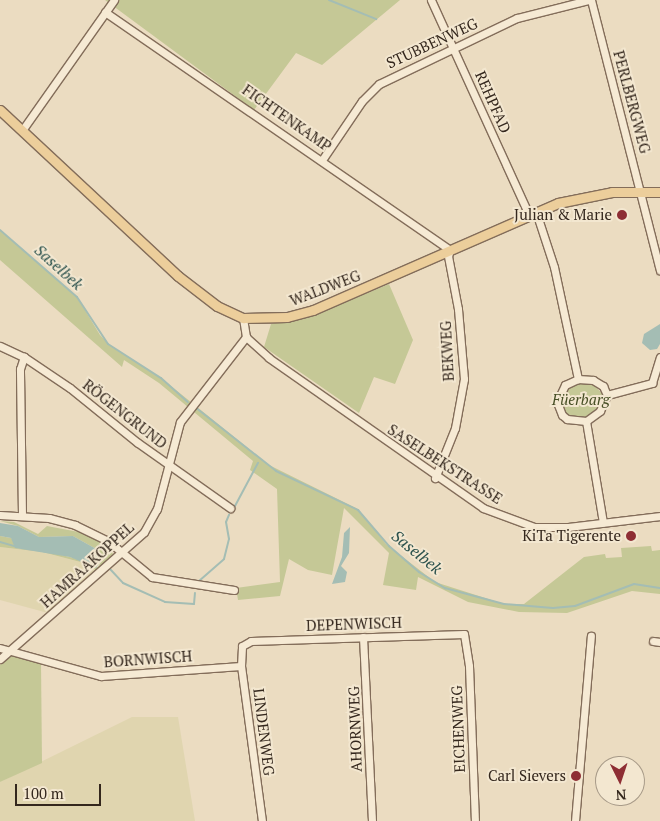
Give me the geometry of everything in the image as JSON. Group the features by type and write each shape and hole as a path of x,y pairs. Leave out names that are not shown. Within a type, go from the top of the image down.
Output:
{"main road":[{"name":"WALDWEG","path":"0,110 24,129 178,276 217,306 243,318 287,317 313,310 533,214 584,196 641,191 660,192"}],"street":[{"path":"24,129 114,0"},
{"name":"REHPFAD","path":"431,0 533,214 554,267 578,379"},
{"name":"STUBBENWEG","path":"322,160 362,101 379,84 454,46 517,18 589,0"},
{"name":"PERLBERGWEG","path":"589,0 641,191 660,270"},
{"name":"FICHTENKAMP","path":"105,12 450,250"},
{"name":"BEKWEG","path":"435,478 455,428 464,379 458,309 448,256 450,250"},
{"path":"243,318 246,337"},
{"name":"SASELBEKSTRASSE","path":"246,337 304,385 435,478 483,508 534,526 603,523 660,516"},
{"name":"HAMRAAKOPPEL","path":"0,659 86,586 152,522 180,422 246,337"},
{"name":"RÖGENGRUND","path":"0,346 24,357 70,388 167,464 230,508"},
{"path":"607,395 652,384 660,356"},
{"path":"22,515 20,368 24,357"},
{"path":"578,379 593,380 602,386 607,395 600,412 586,421 567,419 562,414 557,402 564,385 578,379"},
{"path":"586,421 603,523"},
{"path":"0,515 22,515 75,525 91,531 121,551 145,573 158,580 234,590"},
{"name":"DEPENWISCH","path":"242,646 251,641 464,634 467,637"},
{"path":"575,821 590,636"},
{"name":"AHORNWEG","path":"363,637 372,821"},
{"name":"EICHENWEG","path":"467,637 475,821"},
{"name":"LINDENWEG","path":"242,646 241,666 262,821"},
{"name":"BORNWISCH","path":"0,648 101,676 241,666"}],"shaded area":[{"path":"0,547 41,552 88,564 97,571 48,613 0,600"},
{"path":"132,717 178,717 195,821 0,821 0,782"}],"green space":[{"path":"105,0 400,0 322,65 296,53 254,110"},
{"path":"0,230 77,297 100,335 111,346 161,378 269,465 358,509 386,544 435,582 504,604 524,604 584,557 605,554 606,558 622,557 621,548 651,546 652,551 660,550 660,594 632,591 567,613 519,612 468,602 418,577 416,590 383,585 389,553 344,508 332,575 308,570 289,559 280,596 238,600 236,588 280,582 277,489 250,470 253,461 159,383 124,360 122,367 0,260"},
{"path":"389,284 413,340 395,384 374,377 359,413 264,347 271,324 317,314"},
{"name":"Füerbarg","path":"578,382 591,383 603,394 599,409 586,418 570,417 564,413 559,400 566,387"},
{"path":"0,521 14,522 38,534 47,526 84,533 107,544 113,554 97,571 91,567 98,567 103,558 98,550 73,536 39,537 18,526"},
{"path":"0,536 11,538 16,543 15,548 40,550 81,560 87,564 42,552 0,547"},
{"path":"13,654 41,663 42,763 0,782 0,665"}],"water":[{"path":"660,324 660,344 657,349 650,350 642,343 644,334"},
{"path":"0,523 18,526 39,537 73,536 98,550 103,558 96,568 70,557 15,548 11,538 0,536"},
{"path":"350,527 349,553 341,566 347,572 345,582 332,584 342,557 344,533"}],"waterway":[{"path":"329,0 376,19"},
{"name":"Saselbek","path":"0,230 77,297 108,344 161,378 188,402"},
{"name":"Saselbek","path":"195,407 276,471 358,510 389,546 419,572 445,588 504,604 553,608 575,606 634,584 660,588"},
{"path":"235,506 258,463"},
{"path":"199,581 224,559 229,539 226,522 229,515"},
{"path":"0,542 14,546"},
{"path":"110,569 123,583 165,602 194,604 195,593"}],"place":[{"name":"Julian & Marie","path":"622,215"},
{"name":"KiTa Tigerente","path":"631,536"},
{"name":"Carl Sievers","path":"576,776"}]}
